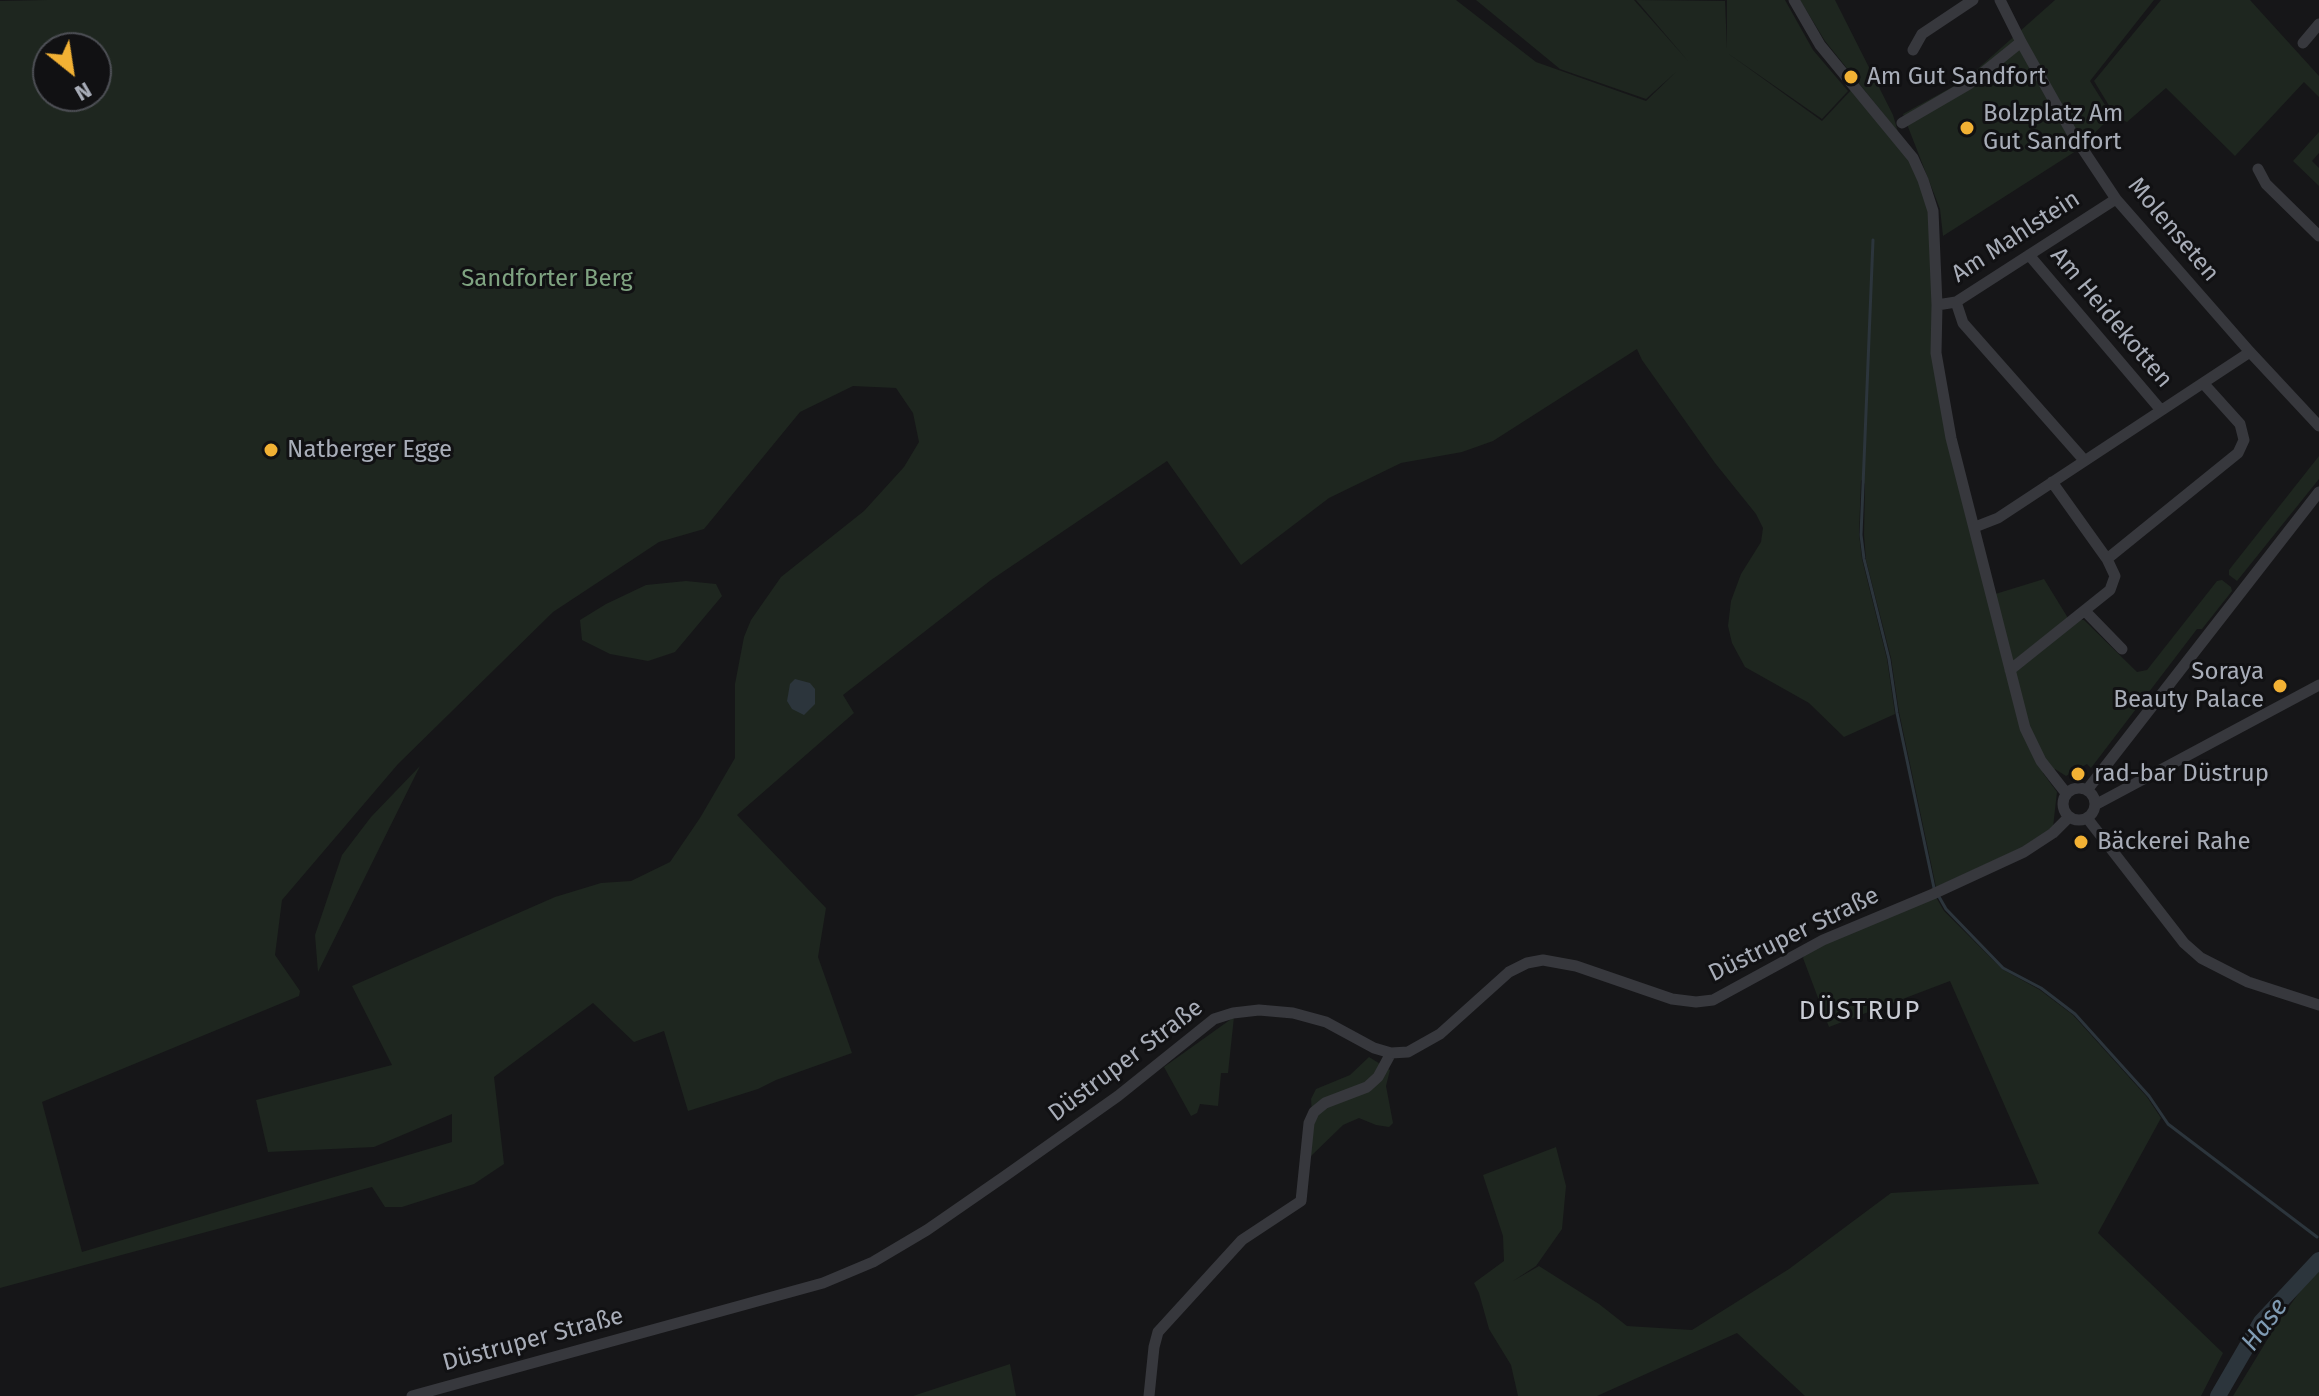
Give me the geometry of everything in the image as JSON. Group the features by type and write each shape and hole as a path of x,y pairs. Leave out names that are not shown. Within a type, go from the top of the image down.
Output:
{"street":[{"path":"1794,0 1820,45 1913,158 1933,211 1936,353 1942,398 2032,746 2066,793 2063,808 2069,817 2078,820 2087,818 2095,805 2319,685"},
{"path":"1913,50 1922,34 1973,0"},
{"name":"Molenseten","path":"2000,0 2072,133 2116,199 2319,426"},
{"path":"2303,43 2319,24"},
{"path":"1902,123 1969,84 2021,42"},
{"path":"2258,169 2266,184 2319,236"},
{"name":"Am Mahlstein","path":"1937,305 1956,302 2116,199"},
{"name":"Am Heidekotten","path":"2029,255 2160,409"},
{"path":"1956,302 1963,323 2084,460"},
{"name":"Am Heidekotten","path":"1975,527 1998,518 2250,352"},
{"name":"Am Heidekotten","path":"2107,559 2238,453 2244,440 2240,424 2203,383"},
{"path":"2010,670 2110,590 2115,576 2107,559 2052,482"},
{"path":"2087,790 2319,492"},
{"path":"2085,611 2122,649"},
{"path":"2066,793 2078,788 2087,790 2093,796 2095,805"},
{"name":"Düstruper Straße","path":"412,1396 823,1283 873,1262 927,1230 1031,1159 1118,1096 1214,1019 1259,1010 1293,1013 1326,1022 1374,1048 1391,1053 1408,1052 1426,1044 1509,972 1527,963 1543,960 1559,962 1672,999 1696,1002 1713,1000 1823,940 2024,852 2053,833 2069,817"},
{"path":"2087,818 2184,943 2201,958 2248,982 2319,1005"},
{"path":"1149,1396 1158,1332 1242,1240 1301,1201 1309,1123 1314,1112 1325,1103 1367,1087 1378,1077 1391,1053"}],"green space":[{"name":"Sandforter Berg","path":"1456,0 1536,62 1646,101 1676,72 1646,99 1560,69 1476,0 1634,0 1688,61 1636,0 1725,1 1727,49 1727,0 1785,0 1813,50 1848,91 1822,119 1726,52 1822,121 1854,87 1913,158 1933,211 1936,353 1992,595 2044,579 2068,618 2084,620 2137,672 2147,670 2217,581 2222,580 2231,587 2232,591 2202,629 2197,629 2091,768 2087,764 2066,776 2055,769 2043,773 2057,792 2053,827 2021,848 1936,887 1899,712 1891,658 1866,560 1865,484 1861,480 1859,534 1862,559 1887,659 1895,714 1844,737 1809,703 1745,667 1732,643 1728,626 1731,601 1741,574 1761,542 1763,528 1637,349 1493,441 1462,452 1401,463 1329,498 1241,565 1167,461 991,580 843,695 854,713 737,815 826,908 818,957 852,1053 758,1089 688,1111 664,1031 634,1042 593,1003 494,1077 504,1164 474,1184 402,1207 385,1207 372,1187 0,1288 0,1","holes":["853,386 896,388 913,413 919,442 904,467 864,511 781,577 751,620 744,637 735,684 735,758 670,862 631,881 601,883 555,897 352,986 392,1065 256,1100 268,1152 374,1147 452,1114 452,1142 82,1252 42,1102 299,996 300,991 275,955 282,900 398,764 553,612 659,542 704,529 800,412"]},
{"path":"1800,0 1835,0 1893,115 1898,132 1825,41"},
{"path":"2055,0 2154,0 2090,81 2112,116 2076,151 1943,236 1940,209 1903,114 1965,80"},
{"path":"2161,0 2250,0 2319,76 2319,97 2304,82 2235,156 2166,88 2127,122 2116,117 2094,81"},
{"path":"2319,132 2319,153 2312,161 2319,168 2319,186 2293,161"},
{"path":"2319,456 2319,479 2237,581 2229,575 2229,570"},
{"path":"686,581 716,584 722,596 675,652 648,661 610,654 582,640 580,620 606,604 646,585"},
{"path":"420,766 318,972 315,935 342,855 371,817"},
{"path":"1936,897 1944,911 2002,969 2040,990 2073,1015 2147,1097 2161,1118 2098,1233 2223,1353 2201,1396 1805,1396 1737,1333 1597,1396 1518,1396 1511,1365 1489,1329 1474,1283 1504,1261 1503,1236 1483,1175 1556,1147 1566,1186 1562,1229 1536,1266 1513,1281 1539,1266 1599,1304 1627,1326 1692,1330 1789,1269 1891,1193 2039,1184 1950,981 1829,1027 1803,958 1825,944"},
{"path":"1234,1017 1228,1073 1221,1073 1218,1106 1200,1104 1197,1113 1191,1116 1164,1067"},
{"path":"1369,1057 1390,1070 1386,1086 1393,1123 1389,1127 1359,1118 1343,1125 1310,1157 1313,1127 1311,1099 1316,1089 1350,1075"},
{"path":"2319,1271 2319,1396 2233,1396 2278,1322 2309,1279"},
{"path":"1010,1364 1016,1396 913,1396"}],"shaded area":[{"path":"795,679 810,683 815,689 815,704 804,715 792,709 787,701 790,684"}],"waterway":[{"path":"1873,240 1861,535 1934,888"},
{"path":"1938,895 1946,909 2003,968 2041,988 2075,1014 2149,1096 2168,1124 2317,1237"},
{"name":"Hase","path":"2218,1396 2261,1322 2319,1260"}],"place":[{"name":"Am Gut Sandfort","path":"1851,77"},
{"name":"Bolzplatz Am Gut Sandfort","path":"1967,128"},
{"name":"Natberger Egge","path":"271,450"},
{"name":"Soraya Beauty Palace","path":"2280,686"},
{"name":"rad-bar Düstrup","path":"2078,774"},
{"name":"Bäckerei Rahe","path":"2081,842"}],"district":[{"name":"DÜSTRUP","path":"1860,1012"}]}
